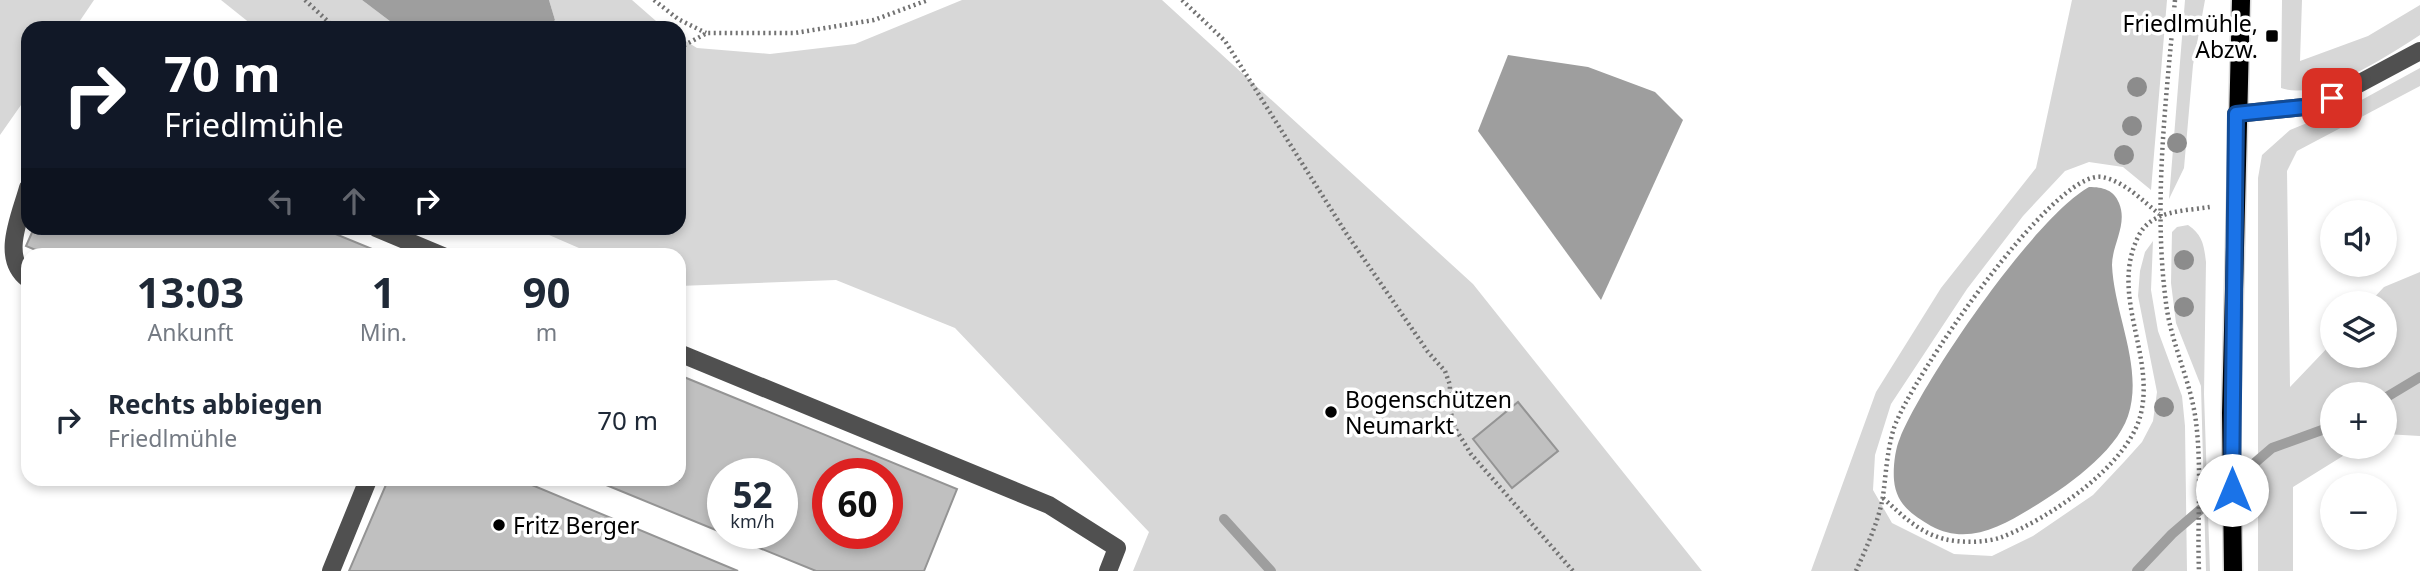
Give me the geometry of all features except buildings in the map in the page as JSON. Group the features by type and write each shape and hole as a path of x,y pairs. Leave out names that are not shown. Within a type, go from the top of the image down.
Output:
{"main road":[{"path":"2233,571 2231,413 2236,114 2241,0"}],"street":[{"path":"2236,114 2304,107 2332,98 2420,51"},
{"path":"21,212 10,250 21,274"},
{"path":"393,235 424,248"},
{"path":"686,356 1049,505 1117,548 1108,571"},
{"path":"331,571 366,486"}],"path":[{"path":"305,0 328,21"},
{"path":"654,0 682,21"},
{"path":"686,23 707,33 795,33 874,20 928,0"},
{"path":"1182,0 1225,41 1346,233 1428,352 1445,372 1450,385 1449,406 1455,428 1471,454 1573,571"},
{"path":"2175,0 2160,215 2165,303 2173,344 2191,394 2196,423 2199,571"},
{"path":"686,44 707,33"},
{"path":"1856,571 1883,498 1894,427 1919,381 1999,265 2045,211 2079,182 2101,176 2125,186 2160,215"},
{"path":"1883,498 1918,530 1945,539 1972,542 2000,538 2068,498 2115,459 2140,419 2146,386 2128,300 2130,256 2140,232 2160,215 2235,203"}],"shaded area":[{"path":"0,0 94,0 80,21 21,21 21,105 0,135"},
{"path":"221,0 362,0 390,21 247,21"},
{"path":"362,0 549,0 555,20 554,21 390,21"},
{"path":"549,0 632,0 656,21 554,21"},
{"path":"962,0 1162,0 1473,284 1702,571 1133,571 1149,532 955,328 836,280 686,286 686,248 579,248 549,235 686,235 686,41 697,48 770,54 855,44"},
{"path":"2072,0 2167,0 2151,190 2123,167 2089,162 2065,171 2023,216 1967,289 1891,404 1875,455 1873,490 1892,523 1954,554 1992,556 2033,536 2093,495 2142,442 2153,421 2157,392 2138,296 2145,252 2153,241 2151,290 2158,331 2182,396 2185,426 2187,571 1811,571 1876,392 1941,288 2036,168"},
{"path":"2185,0 2205,0 2193,65 2184,168 2169,199"},
{"path":"2282,0 2302,0 2300,61 2368,36 2420,5 2420,35 2372,65 2333,83 2297,91 2281,88"},
{"path":"1508,55 1588,67 1655,92 1683,120 1601,300 1478,131"},
{"path":"2420,68 2420,86 2297,151 2287,171 2290,387 2320,356 2320,368 2397,368 2397,291 2380,291 2420,272 2420,436 2397,435 2397,382 2320,382 2320,459 2338,459 2293,487 2293,571 2258,571 2258,178 2262,155 2290,130 2356,103"},
{"path":"2089,187 2111,192 2121,211 2121,227 2112,265 2133,379 2128,416 2112,444 2100,457 2057,492 1994,528 1970,534 1944,532 1911,513 1898,496 1894,470 1900,438 1932,378 1983,302 2040,231 2066,204"},
{"path":"2188,225 2200,237 2206,262 2204,394 2210,571 2206,571 2201,386 2176,323 2171,283 2172,232 2177,227"}],"waterway":[{"path":"2397,391 2420,377"},
{"path":"2137,571 2172,534 2272,448 2320,431"},
{"path":"1224,519 1271,571"}],"place":[{"name":"Friedlmühle, Abzw.","path":"2272,36"},
{"name":"Bogenschützen Neumarkt","path":"1331,412"},
{"name":"Fritz Berger","path":"499,525"}],"route":[{"path":"2232,490 2236,114 2304,107 2332,98"}]}
